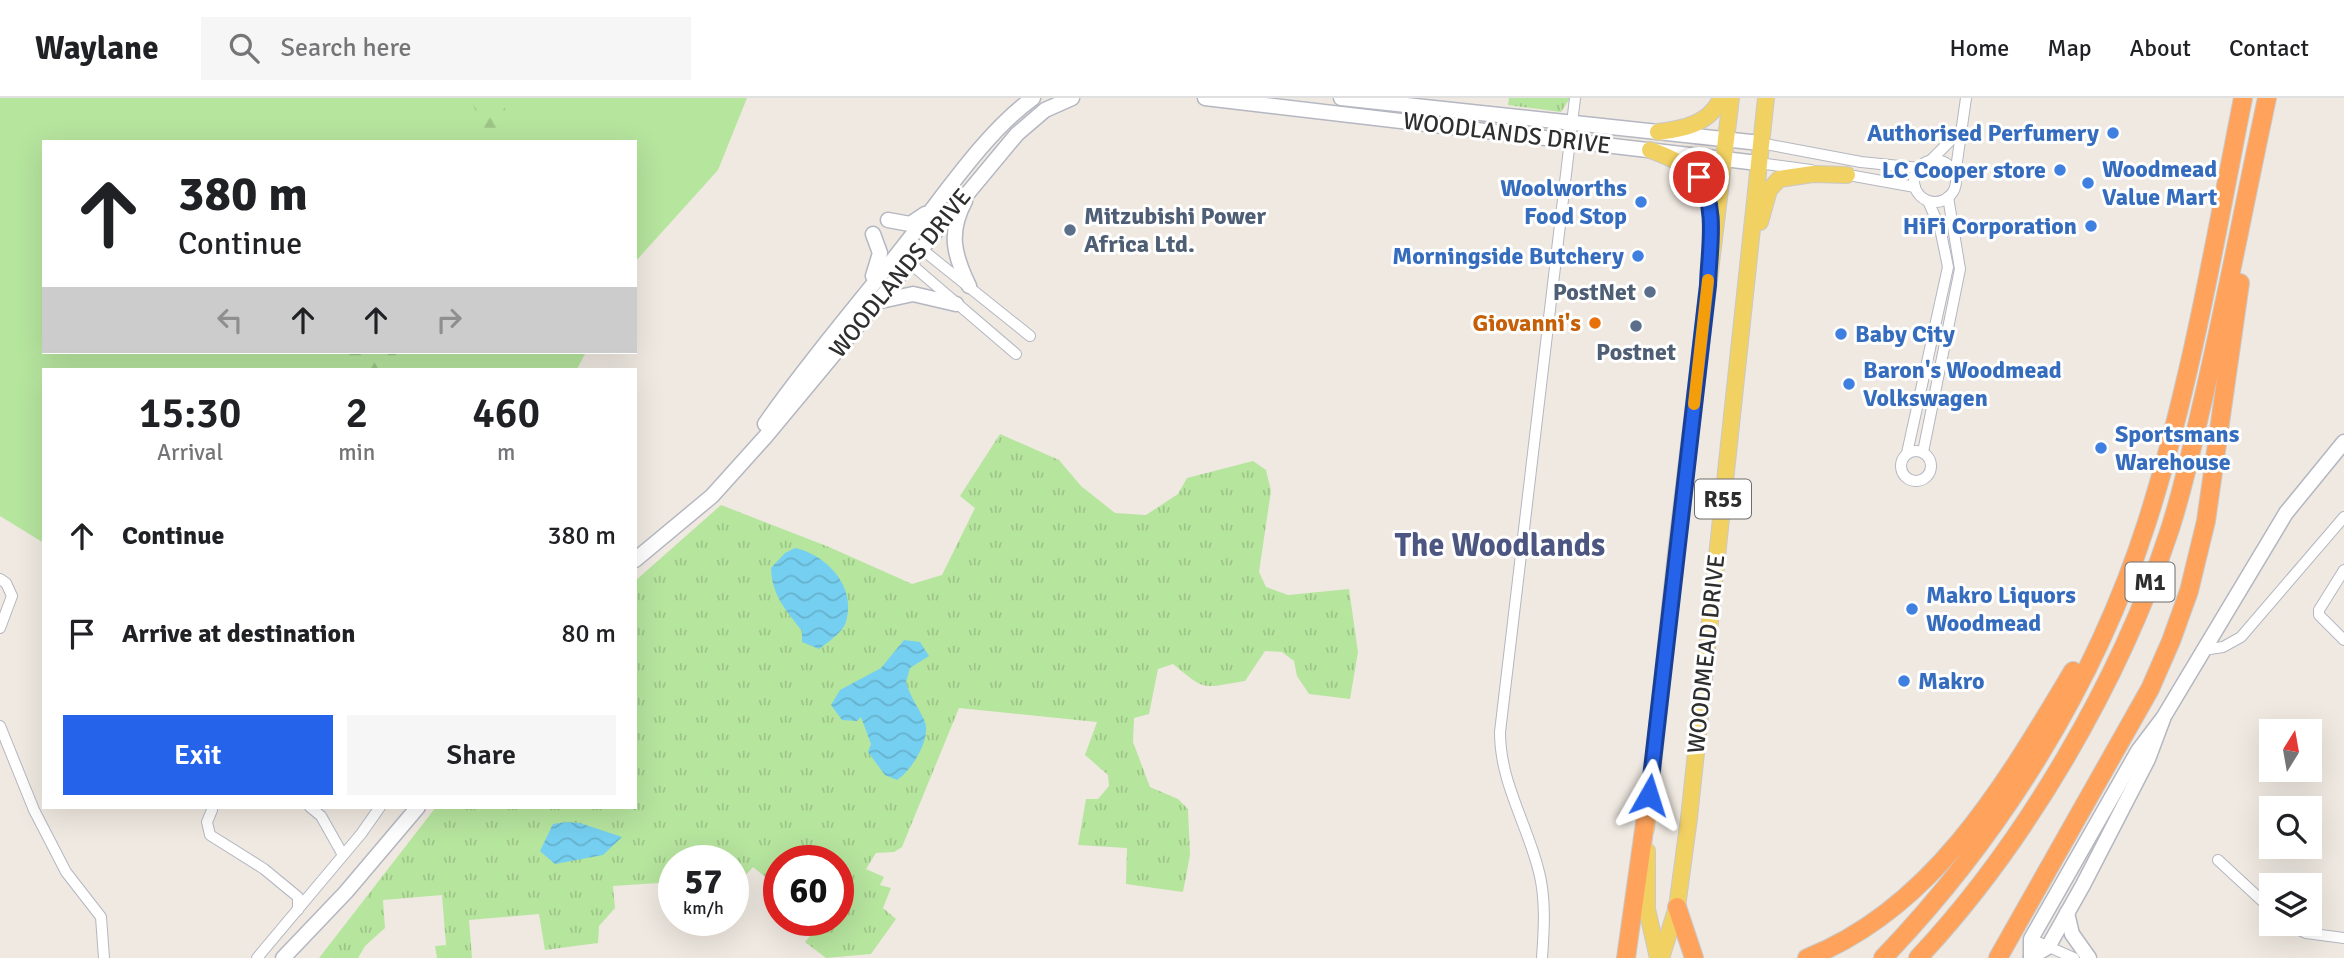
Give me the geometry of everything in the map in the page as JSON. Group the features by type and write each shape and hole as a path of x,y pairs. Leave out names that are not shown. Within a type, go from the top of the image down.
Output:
{"highway":[{"name":"M1","path":"1883,958 1926,913 1973,854 2038,757 2087,668 2146,524 2167,455 2197,330 2243,98"},
{"name":"M1","path":"1917,958 1990,870 2048,784 2077,737 2134,625 2169,532 2188,463 2267,98"},
{"path":"1998,958 2150,689 2189,591 2213,477 2256,150"},
{"path":"1807,958 1886,915 1914,892 1959,843 2033,739 2064,687 2146,524"},
{"path":"1626,958 1646,816"},
{"path":"1677,907 1694,958"}],"main road":[{"name":"WOODLANDS DRIVE","path":"915,244 933,209 1004,122 1032,98"},
{"name":"WOODLANDS DRIVE","path":"637,558 712,496 766,436 870,297 915,244 1031,120 1072,98"},
{"name":"WOODLANDS DRIVE","path":"1205,98 1758,163"},
{"name":"WOODLANDS DRIVE","path":"1341,98 1760,143"},
{"path":"1658,132 1692,126 1703,120 1721,98"},
{"name":"WOODMEAD DRIVE","path":"1659,958 1647,909 1646,816 1731,98"},
{"name":"WOODMEAD DRIVE","path":"1659,958 1677,907 1766,98"},
{"path":"1650,150 1678,159 1699,177 1706,188 1711,213 1708,285"},
{"path":"1747,275 1767,197 1775,182 1790,176 1847,175"},
{"path":"969,286 956,257 953,233 962,208 978,178"},
{"path":"888,220 910,224 933,209"},
{"path":"873,234 880,253 870,297 886,298 913,294 956,304"},
{"path":"2031,957 2031,939 2138,751 2163,718 2286,513 2344,442"},
{"path":"2031,957 2048,947 2067,913 2148,759 2163,718"},
{"path":"293,958 416,809"},
{"path":"283,958 346,892"},
{"path":"2067,913 2072,934 2089,958"}],"street":[{"path":"1542,958 1543,907 1539,871 1504,776 1500,732 1575,98"},
{"path":"1923,452 1960,269 1959,248 1948,197 1955,186 1959,131 1966,98"},
{"path":"1760,143 1861,162 1919,168 1930,161 1959,131"},
{"path":"1930,161 1943,162 1955,176"},
{"path":"1758,163 1915,187 1928,201 1940,228 1948,267 1907,453 1902,458 1900,470 1906,478 1917,481 1926,477 1931,467 1929,458 1923,452 1907,453"},
{"path":"1915,187 1919,168"},
{"path":"1928,201 1948,197"},
{"path":"915,244 1030,336"},
{"path":"903,258 1016,354"},
{"path":"2203,650 2223,647 2241,637 2344,517"},
{"path":"2344,570 2319,610 2319,615 2344,640"},
{"path":"0,579 6,583 12,596 0,628"},
{"path":"0,726 33,810 66,872 101,917 104,958"},
{"path":"312,809 321,816 343,855"},
{"path":"257,958 378,809"},
{"path":"212,810 207,822 210,835 264,869 298,897 298,910"},
{"path":"2218,860 2259,898"},
{"path":"2322,935 2344,937"},
{"path":"2031,939 2074,958"}],"green space":[{"path":"0,98 747,98 718,170 637,260 637,140 42,140 42,354 585,354 578,368 42,368 42,542 0,516"},
{"path":"472,98 501,98 508,123 503,138 481,133"},
{"path":"1509,98 1570,98 1561,112 1508,105"},
{"path":"344,354 396,354 390,368 341,368 340,362"},
{"path":"1000,434 1059,460 1081,486 1115,513 1146,515 1178,494 1187,478 1253,461 1266,470 1271,491 1259,572 1266,587 1288,595 1349,589 1358,652 1350,699 1309,694 1297,676 1294,661 1282,652 1265,651 1245,681 1220,685 1199,684 1173,664 1158,669 1149,714 1134,718 1133,742 1150,787 1178,799 1188,809 1190,855 1183,892 1126,884 1127,848 1078,845 1086,799 1098,799 1109,786 1108,775 1085,755 1097,722 959,708 902,847 894,852 876,853 866,869 884,877 880,885 891,888 883,908 896,919 871,954 826,958 805,942 810,936 854,936 854,845 763,845 763,875 753,867 749,871 749,845 658,845 658,883 613,886 615,908 599,926 598,943 545,950 539,914 469,920 472,958 437,958 435,946 446,945 442,895 383,900 385,928 365,946 358,958 319,958 434,809 637,809 637,579 721,505 829,547 912,584 942,575 975,508 960,496"}],"water":[{"path":"795,548 828,565 843,585 847,597 848,609 844,626 819,649 802,642 802,631 781,602 774,587 771,568 785,553"},
{"path":"904,640 920,642 929,656 910,668 906,682 926,729 918,754 908,770 897,780 885,775 868,752 871,744 861,717 857,721 842,720 831,705 840,690 881,668"},
{"path":"580,823 622,837 603,855 555,864 540,851 553,824"}],"slow traffic":[{"path":"1694,404 1708,280"}],"place":[{"name":"Authorised Perfumery","path":"2113,133"},
{"name":"LC Cooper store","path":"2060,170"},
{"name":"Woodmead Value Mart","path":"2088,183"},
{"name":"Woolworths Food Stop","path":"1641,202"},
{"name":"HiFi Corporation","path":"2091,226"},
{"name":"Mitzubishi Power Africa Ltd.","path":"1070,230"},
{"name":"Morningside Butchery","path":"1638,256"},
{"name":"PostNet","path":"1650,292"},
{"name":"Giovanni's","path":"1595,323"},
{"name":"Postnet","path":"1636,326"},
{"name":"Baby City","path":"1841,334"},
{"name":"Baron's Woodmead Volkswagen","path":"1849,384"},
{"name":"Sportsmans Warehouse","path":"2101,448"},
{"name":"Makro Liquors Woodmead","path":"1912,609"},
{"name":"Makro","path":"1904,681"}],"district":[{"name":"The Woodlands","path":"1500,545"}],"route":[{"path":"1649,795 1708,285 1711,213 1706,188 1699,177"}]}
